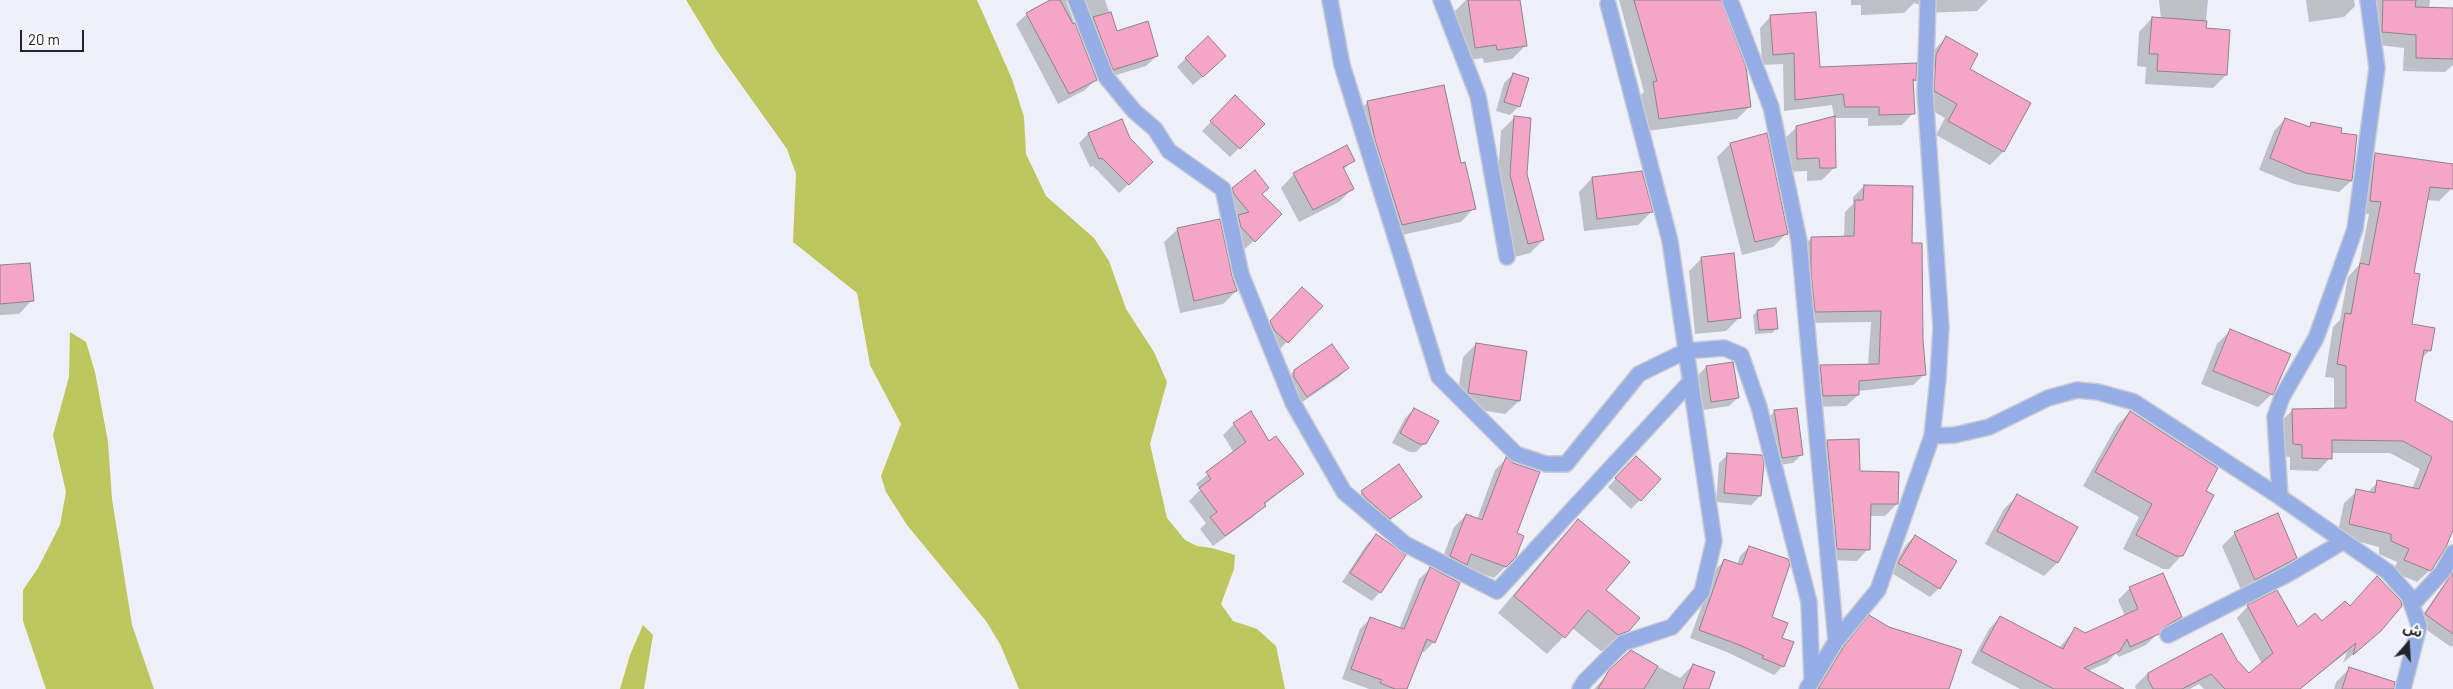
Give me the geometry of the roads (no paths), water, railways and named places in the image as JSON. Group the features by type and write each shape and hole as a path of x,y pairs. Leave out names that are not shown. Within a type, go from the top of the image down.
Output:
{"street":[{"path":"1076,0 1106,77 1134,111 1155,129 1169,151 1223,189 1241,274 1293,403 1344,492 1405,544 1497,591 1691,381"},
{"path":"1330,0 1342,65 1440,377 1516,454 1546,464 1566,464 1639,374 1686,351 1724,348 1741,355 1759,407 1809,602 1810,685"},
{"path":"1441,0 1478,96 1507,257"},
{"path":"1730,0 1770,107 1799,241 1836,640"},
{"path":"1810,685 1836,640 1878,590 1932,436 1941,327 1925,92 1928,0"},
{"path":"2280,497 2276,417 2282,397 2316,338 2355,229 2376,68 2368,0"},
{"path":"1580,689 1585,681 1623,643 1672,627 1702,592 1714,541 1670,241 1608,4"},
{"path":"1932,436 1955,435 1989,427 2048,398 2077,390 2098,392 2134,402 2280,497 2388,572 2409,596 2419,626 2403,689"},
{"path":"2168,635 2288,574 2344,542"},
{"path":"2412,605 2443,571 2453,553"}]}
